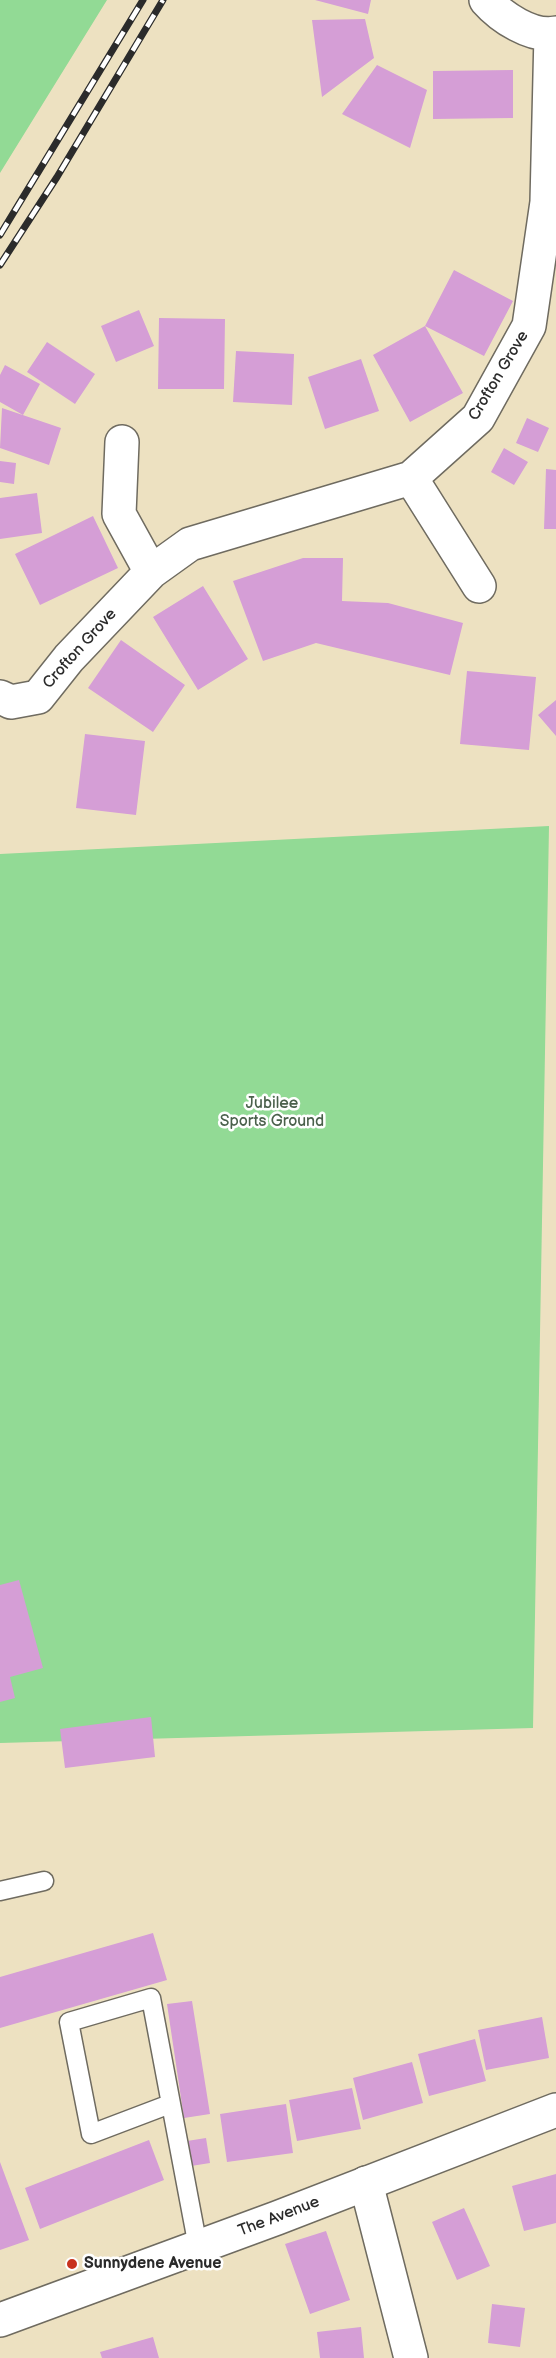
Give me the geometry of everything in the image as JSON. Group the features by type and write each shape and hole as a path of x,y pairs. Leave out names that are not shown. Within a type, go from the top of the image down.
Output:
{"street":[{"path":"486,0 494,10 526,28 554,33"},
{"name":"Crofton Grove","path":"0,697 11,702 38,697 69,658 151,572 190,544 411,478 478,418 529,326 547,202 554,33"},
{"path":"122,442 119,514 151,572"},
{"path":"411,478 479,586"},
{"name":"The Avenue","path":"0,2320 556,2110"},
{"path":"366,2182 411,2358"}],"lane":[{"path":"0,1891 44,1881"},
{"path":"170,2104 91,2134 69,2022 151,1998 198,2247"}],"green space":[{"path":"0,0 107,0 0,173"},
{"name":"Jubilee Sports Ground","path":"549,826 533,1728 0,1743 0,854"}],"building":[{"path":"315,0 371,0 368,14"},
{"path":"365,19 374,58 322,97 312,20"},
{"path":"377,65 427,90 410,148 342,114"},
{"path":"513,70 513,118 433,119 433,71"},
{"path":"454,270 513,301 484,356 425,326"},
{"path":"139,310 154,346 116,362 101,326"},
{"path":"159,318 225,319 224,389 158,389"},
{"path":"425,326 463,393 410,422 373,355"},
{"path":"47,342 95,374 75,404 27,372"},
{"path":"236,351 294,354 292,405 233,402"},
{"path":"361,359 379,411 325,429 308,377"},
{"path":"5,365 40,384 23,415 0,402 0,375"},
{"path":"2,408 61,428 49,465 0,448"},
{"path":"527,418 549,428 538,452 516,443"},
{"path":"504,448 528,462 514,485 491,472"},
{"path":"0,461 16,463 14,484 0,482"},
{"path":"546,469 556,470 556,529 544,529"},
{"path":"37,493 42,533 0,539 0,498"},
{"path":"93,516 118,568 40,605 15,554"},
{"path":"303,558 343,558 342,601 388,603 463,623 450,675 316,643 263,661 233,581"},
{"path":"203,586 248,659 198,690 153,617"},
{"path":"121,640 185,685 153,732 88,688"},
{"path":"467,671 536,677 529,750 460,744"},
{"path":"556,700 556,736 538,715"},
{"path":"85,734 145,741 136,815 76,808"},
{"path":"19,1580 43,1668 10,1677 15,1698 0,1702 0,1585"},
{"path":"151,1717 155,1757 65,1768 60,1729"},
{"path":"153,1933 167,1980 0,2028 0,1977"},
{"path":"192,2001 210,2114 184,2118 167,2004"},
{"path":"542,2017 549,2058 486,2070 478,2030"},
{"path":"475,2039 486,2081 429,2096 418,2054"},
{"path":"412,2062 423,2103 363,2120 353,2078"},
{"path":"352,2088 361,2129 297,2141 289,2100"},
{"path":"286,2104 293,2153 227,2162 220,2114"},
{"path":"206,2138 210,2163 191,2166 187,2141"},
{"path":"149,2140 164,2180 40,2229 25,2188"},
{"path":"0,2162 29,2240 0,2250"},
{"path":"556,2174 556,2223 524,2231 512,2186"},
{"path":"464,2208 490,2266 457,2280 432,2222"},
{"path":"326,2231 350,2300 310,2314 285,2244"},
{"path":"492,2304 525,2308 520,2347 488,2343"},
{"path":"361,2327 364,2358 320,2358 317,2332"},
{"path":"153,2337 159,2358 102,2358 100,2352"}],"railway":[{"path":"0,235 143,0"},
{"path":"0,265 57,177 163,0"}],"place":[{"name":"Sunnydene Avenue","path":"72,2264"}]}
